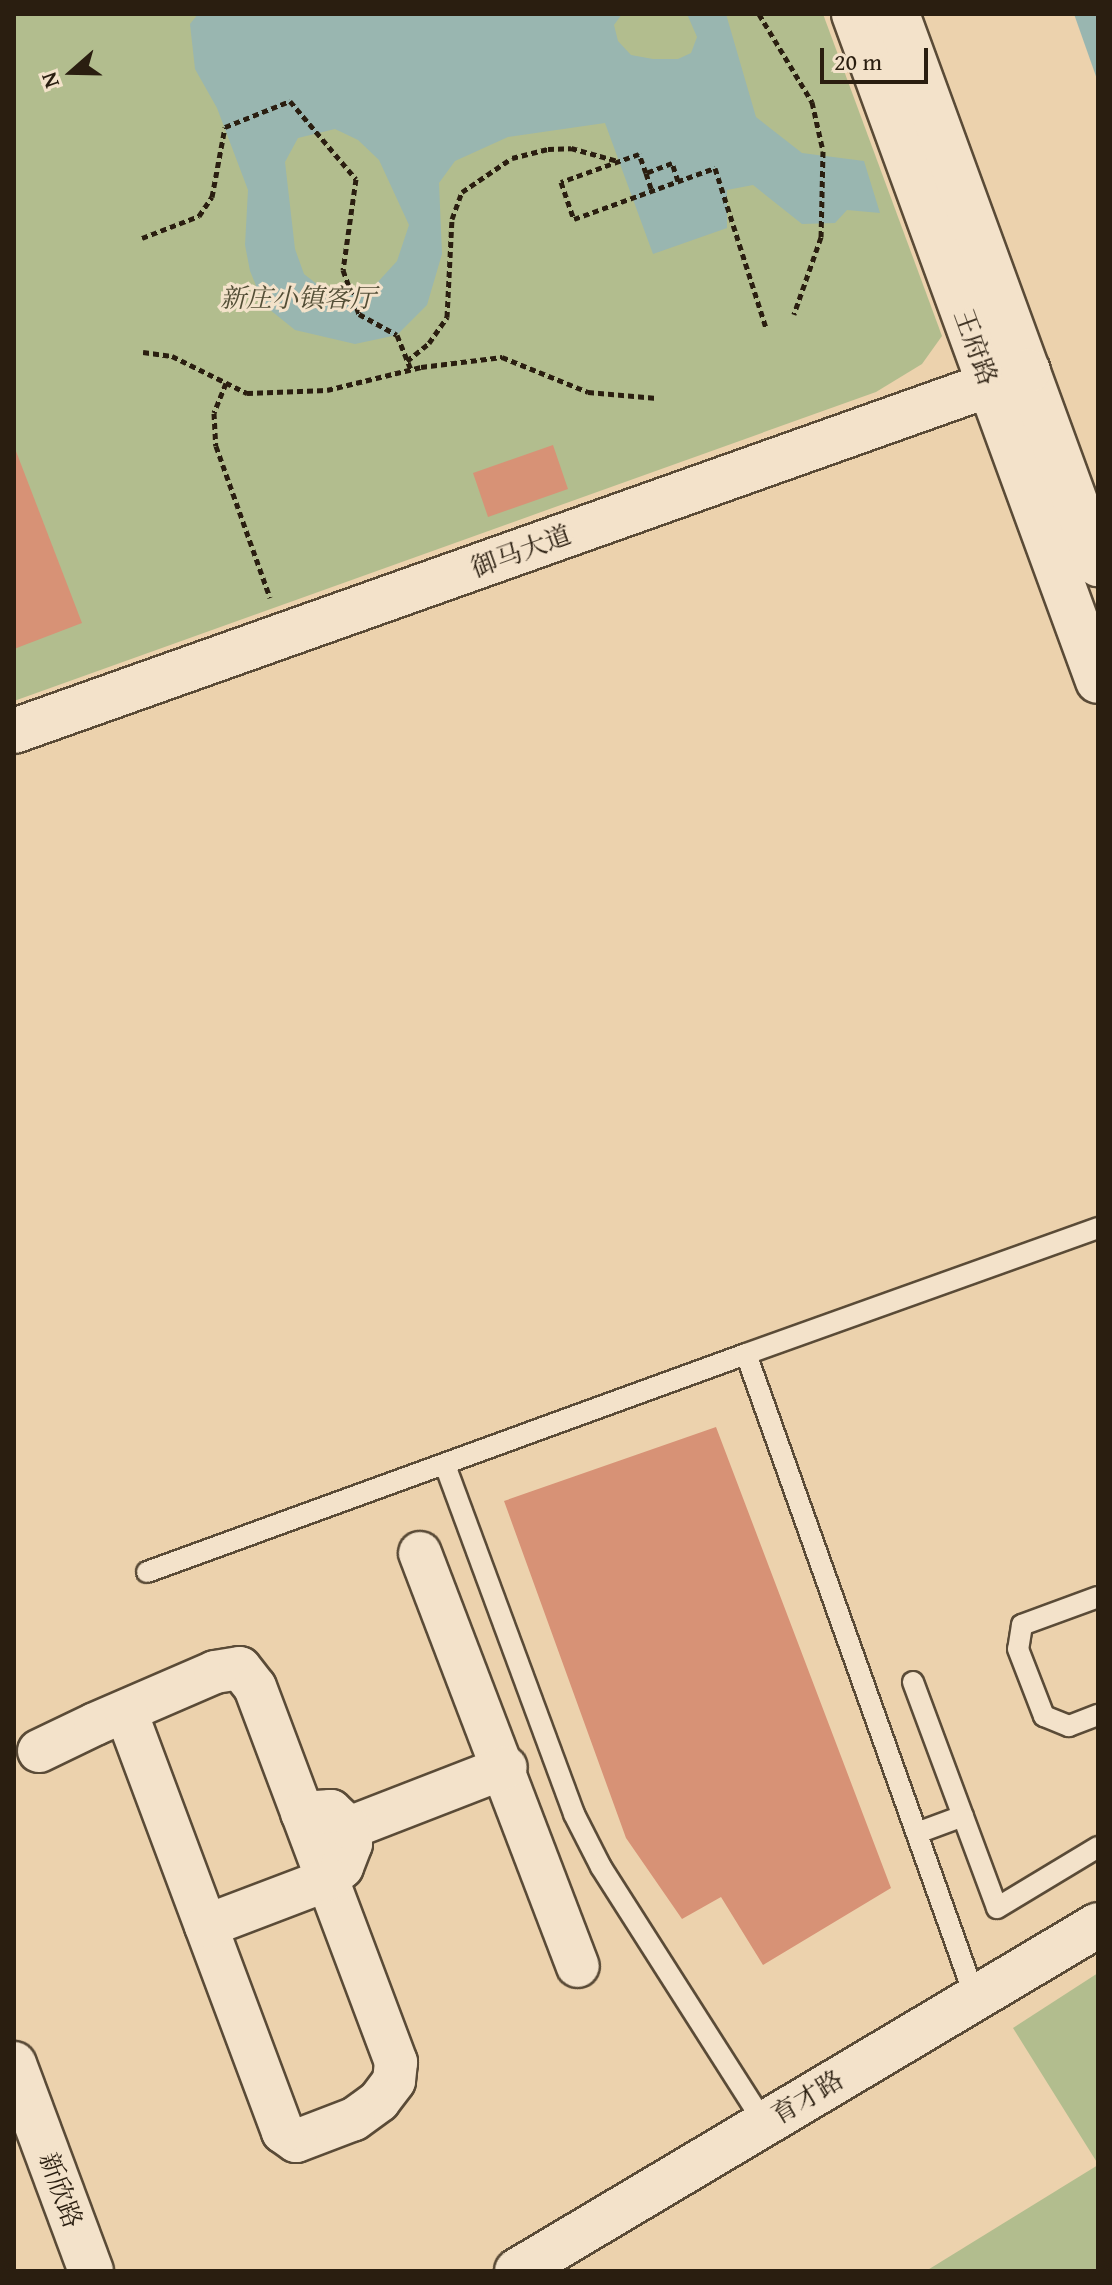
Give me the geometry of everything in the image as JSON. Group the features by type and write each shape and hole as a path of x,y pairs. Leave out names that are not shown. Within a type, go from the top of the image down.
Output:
{"street":[{"name":"王府路","path":"854,14 1009,378 1098,564"},
{"name":"王府路","path":"897,14 1098,681"},
{"name":"御马大道","path":"14,731 1009,378"},
{"path":"420,1553 506,1767 578,1966"},
{"path":"39,1751 126,1711 215,1672 240,1668 255,1687 396,2062 394,2081 379,2101 354,2119 296,2141 283,2132 126,1711"},
{"path":"349,1828 506,1767"},
{"path":"206,1926 327,1880 342,1867 351,1844 349,1828 331,1811 302,1813"},
{"name":"育才路","path":"517,2271 1098,1925"},
{"name":"新欣路","path":"14,2064 91,2271"}],"lane":[{"path":"147,1572 1098,1228"},
{"path":"746,1354 975,1997"},
{"path":"445,1465 574,1814 601,1867 764,2123"},
{"path":"1098,1597 1022,1625 1018,1649 1044,1716 1069,1726 1098,1715"},
{"path":"913,1682 997,1908 1098,1847"},
{"path":"917,1833 963,1816"}],"path":[{"path":"759,14 812,102 823,151 821,237 794,314"},
{"path":"142,238 199,216 212,197 225,127 290,101 356,179 343,270 359,314 397,335 411,370"},
{"path":"407,361 429,343 447,317 452,219 462,192 512,158 548,149 571,148 619,161"},
{"path":"652,191 639,154 561,182 574,219 633,198 652,191 678,181 715,168 766,328"},
{"path":"646,173 672,163 678,181"},
{"path":"143,352 172,356 247,393 327,390 411,370 502,357 588,392 657,398"},
{"path":"226,383 214,413 216,446 283,635"}],"green space":[{"name":"新庄小镇客厅","path":"14,14 823,14 942,336 922,364 876,392 14,701"},
{"path":"1098,1973 1098,2164 1013,2028"},
{"path":"1098,2165 1098,2271 926,2271"}],"water":[{"path":"198,14 622,14 614,25 618,41 631,55 678,59 691,53 697,37 687,14 726,14 756,117 802,153 864,161 880,213 847,210 835,223 802,224 753,185 727,190 727,228 653,254 605,123 508,137 455,161 439,183 442,254 427,305 397,335 355,344 295,330 264,305 250,271 245,245 248,190 217,108 195,69 190,24","holes":["335,129 358,140 379,160 409,225 397,261 376,284 332,296 304,274 295,249 285,162 298,138"]},
{"path":"1074,14 1098,14 1098,82"}],"building":[{"path":"553,445 568,489 488,517 473,473"},
{"path":"14,446 82,623 14,649"},
{"path":"716,1427 891,1888 763,1965 721,1897 682,1919 626,1838 504,1501"}]}
